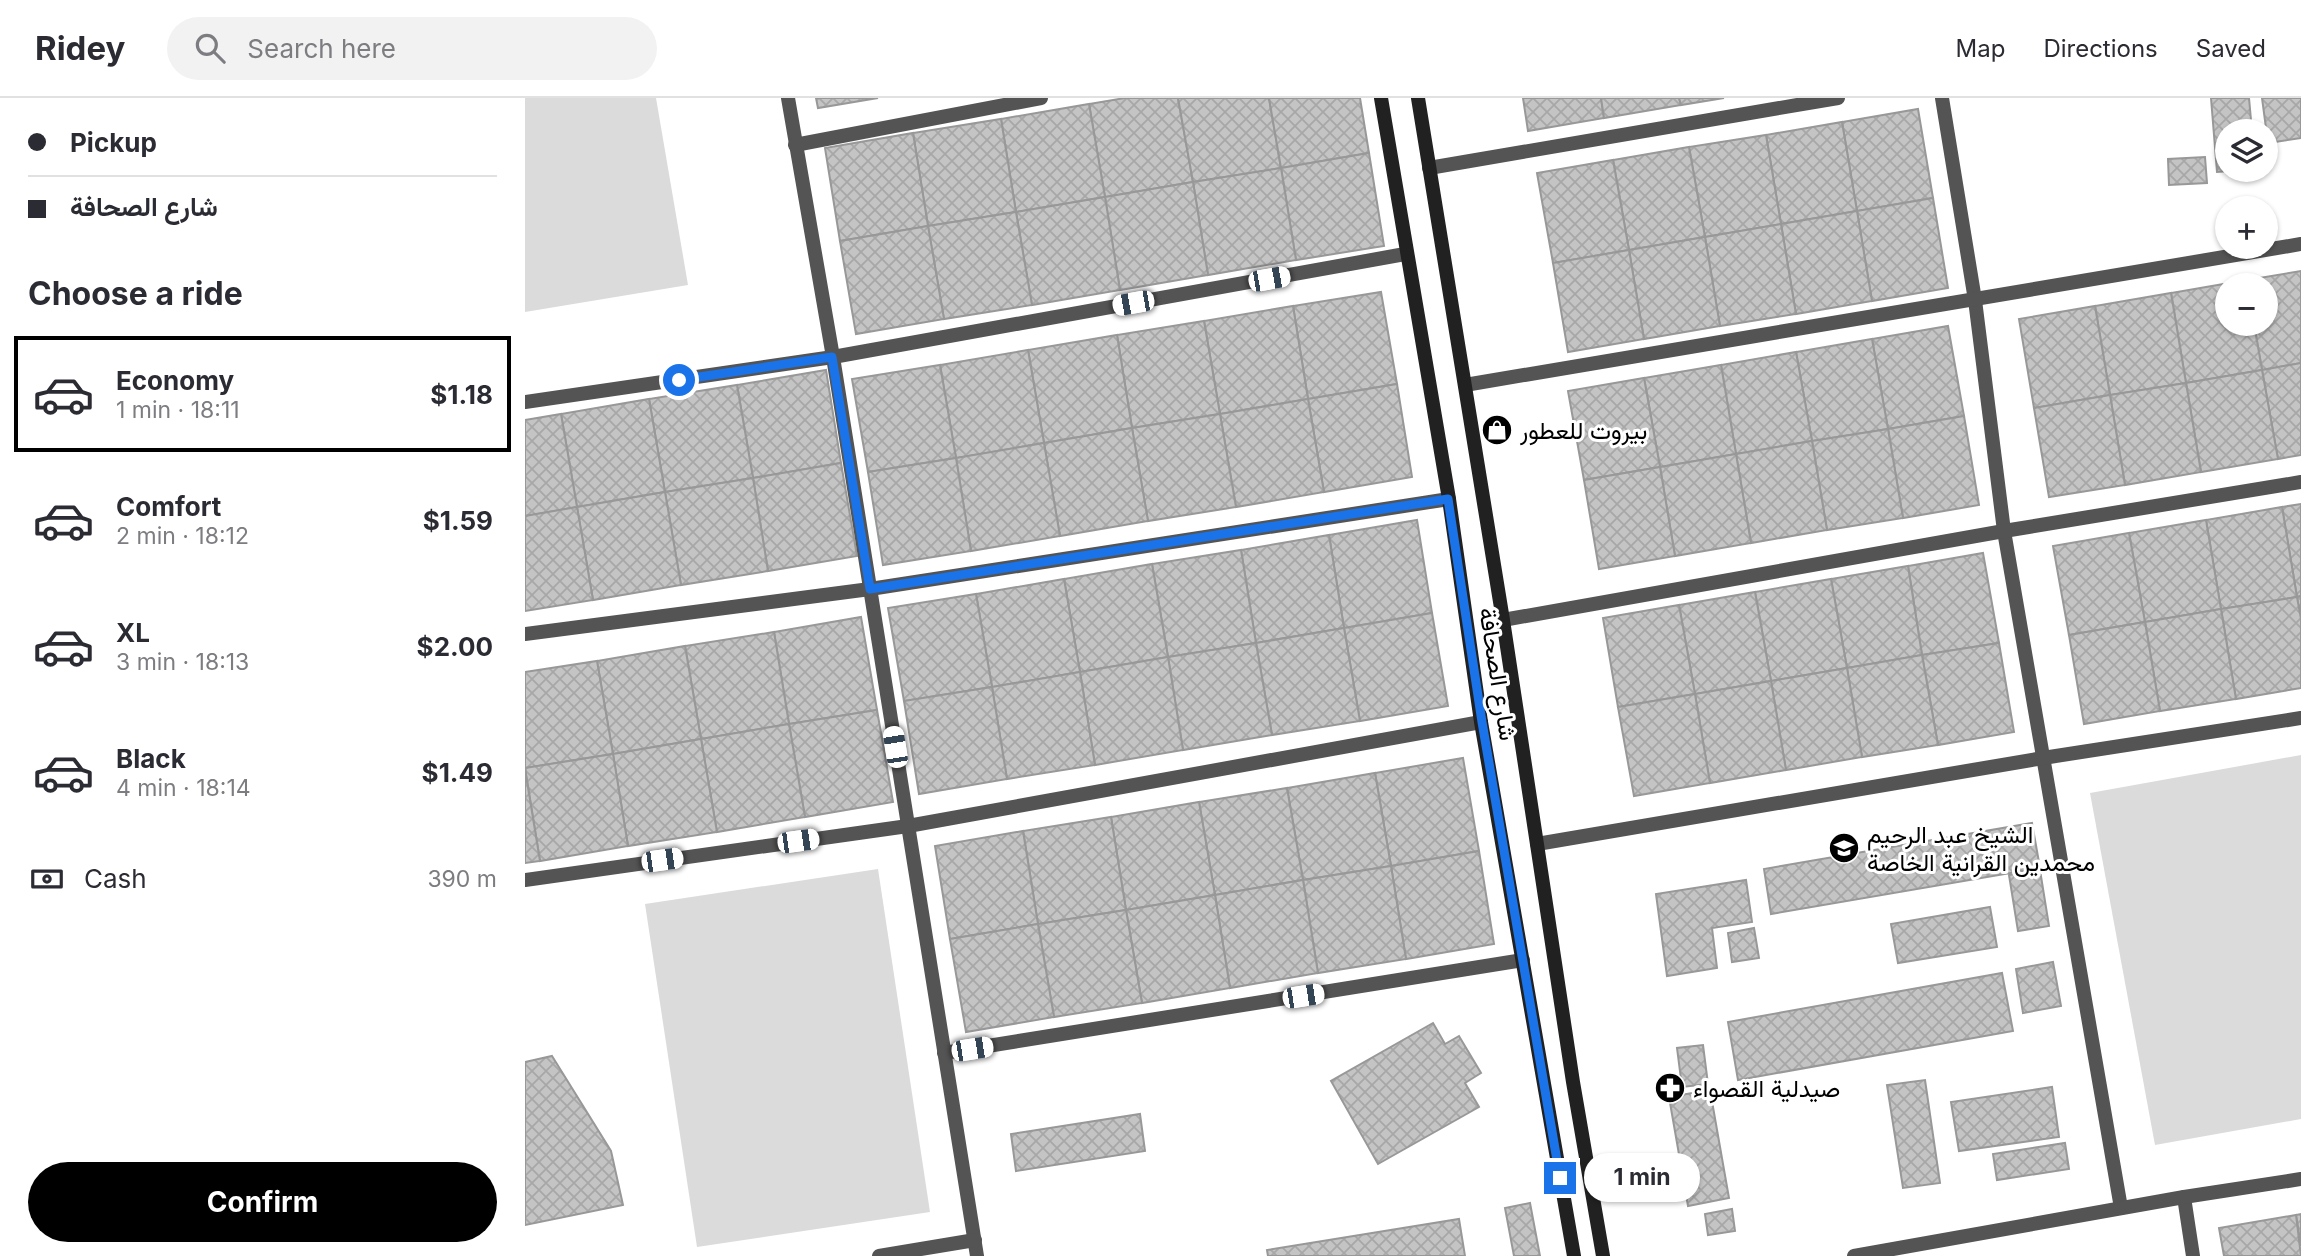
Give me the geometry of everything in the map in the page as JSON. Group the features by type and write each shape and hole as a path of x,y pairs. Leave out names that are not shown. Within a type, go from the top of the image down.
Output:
{"main road":[{"name":"شارع الصحافة","path":"1381,98 1482,722 1574,1256"},
{"name":"شارع الصحافة","path":"1417,98 1503,620 1603,1256"}],"street":[{"path":"788,98 977,1256"},
{"path":"795,145 1041,98"},
{"path":"1429,168 1839,98"},
{"path":"1942,98 1975,300 2004,531 2121,1208"},
{"path":"1465,385 2301,244"},
{"path":"525,402 832,357 1405,254"},
{"path":"1503,620 2004,531 2301,482"},
{"path":"525,634 870,589 1448,499"},
{"path":"1537,844 2043,758 2301,718"},
{"path":"525,880 908,826 1482,722"},
{"path":"944,1053 1523,960"},
{"path":"1854,1256 2301,1179"},
{"path":"2184,1198 2193,1256"},
{"path":"879,1256 975,1240"}],"shaded area":[{"path":"525,98 656,98 688,285 525,312"},
{"path":"2301,755 2301,1119 2155,1145 2090,793"},
{"path":"878,869 930,1212 697,1247 645,904"}],"building":[{"path":"816,98 878,98 818,108"},
{"path":"1125,98 1178,98 1193,182 1105,197 1089,104"},
{"path":"1178,98 1269,98 1281,168 1193,182"},
{"path":"1269,98 1360,98 1369,153 1281,168"},
{"path":"1523,98 1601,98 1604,118 1528,131"},
{"path":"1601,98 1679,98 1681,105 1604,118"},
{"path":"1679,98 1724,98 1681,105"},
{"path":"2211,98 2249,98 2251,119 2215,119 2215,147"},
{"path":"2262,98 2301,98 2301,138 2278,141 2278,119 2265,119"},
{"path":"1089,104 1105,197 1016,212 1001,119"},
{"path":"1918,109 1933,198 1857,211 1842,122"},
{"path":"1001,119 1016,212 928,226 913,133"},
{"path":"1842,122 1857,211 1781,224 1766,135"},
{"path":"913,133 928,226 840,241 825,148"},
{"path":"1766,135 1781,224 1705,237 1689,147"},
{"path":"1689,147 1705,237 1629,250 1613,160"},
{"path":"1369,153 1384,246 1296,260 1281,168"},
{"path":"2205,157 2207,183 2169,185 2168,159"},
{"path":"1613,160 1629,250 1553,263 1537,173"},
{"path":"1281,168 1296,260 1208,275 1193,182"},
{"path":"1193,182 1208,275 1120,290 1105,197"},
{"path":"1105,197 1120,290 1032,305 1016,212"},
{"path":"1933,198 1948,288 1872,301 1857,211"},
{"path":"1857,211 1872,301 1796,314 1781,224"},
{"path":"1016,212 1032,305 944,319 928,226"},
{"path":"1781,224 1796,314 1720,326 1705,237"},
{"path":"928,226 944,319 856,334 840,241"},
{"path":"1705,237 1720,326 1644,339 1629,250"},
{"path":"1629,250 1644,339 1568,352 1553,263"},
{"path":"2301,271 2301,363 2262,370 2256,336 2278,336 2278,275"},
{"path":"2215,285 2215,336 2256,336 2262,370 2186,383 2171,293"},
{"path":"1381,292 1397,384 1308,399 1293,306"},
{"path":"2171,293 2186,383 2110,395 2095,306"},
{"path":"1293,306 1308,399 1220,414 1204,321"},
{"path":"2095,306 2110,395 2034,408 2019,319"},
{"path":"1204,321 1220,414 1132,428 1117,335"},
{"path":"1948,326 1964,416 1888,429 1872,339"},
{"path":"1117,335 1132,428 1044,443 1028,350"},
{"path":"1872,339 1888,429 1812,441 1796,352"},
{"path":"1028,350 1044,443 956,458 940,365"},
{"path":"1796,352 1812,441 1736,454 1721,365"},
{"path":"2301,363 2301,455 2278,459 2262,370"},
{"path":"940,365 956,458 868,472 852,379"},
{"path":"1721,365 1736,454 1660,467 1644,378"},
{"path":"826,370 841,463 753,478 737,385"},
{"path":"2262,370 2278,459 2201,472 2186,383"},
{"path":"1644,378 1660,467 1584,480 1568,391"},
{"path":"2186,383 2201,472 2125,485 2110,395"},
{"path":"1397,384 1412,477 1324,492 1308,399"},
{"path":"737,385 753,478 665,492 649,399"},
{"path":"2110,395 2125,485 2049,497 2034,408"},
{"path":"649,399 665,492 577,507 561,414"},
{"path":"1308,399 1324,492 1236,507 1220,414"},
{"path":"561,414 577,507 525,516 525,420"},
{"path":"1220,414 1236,507 1148,521 1132,428"},
{"path":"1964,416 1979,505 1903,518 1888,429"},
{"path":"1132,428 1148,521 1060,536 1044,443"},
{"path":"1888,429 1903,518 1827,530 1812,441"},
{"path":"1812,441 1827,530 1751,543 1736,454"},
{"path":"1044,443 1060,536 971,551 956,458"},
{"path":"1736,454 1751,543 1675,556 1660,467"},
{"path":"956,458 971,551 883,565 868,472"},
{"path":"841,463 857,556 768,571 753,478"},
{"path":"1660,467 1675,556 1599,569 1584,480"},
{"path":"753,478 768,571 681,585 665,492"},
{"path":"665,492 681,585 593,600 577,507"},
{"path":"2301,504 2301,596 2297,597 2282,507"},
{"path":"577,507 593,600 525,611 525,516"},
{"path":"2282,507 2297,597 2221,609 2206,520"},
{"path":"1417,520 1432,613 1344,628 1329,535"},
{"path":"2206,520 2221,609 2145,622 2129,533"},
{"path":"2129,533 2145,622 2069,635 2053,546"},
{"path":"1329,535 1344,628 1256,643 1241,550"},
{"path":"1241,550 1256,643 1168,657 1152,564"},
{"path":"1983,553 1999,643 1922,655 1908,566"},
{"path":"1152,564 1168,657 1080,672 1064,579"},
{"path":"1908,566 1922,655 1847,668 1831,579"},
{"path":"1064,579 1080,672 992,687 976,594"},
{"path":"1831,579 1847,668 1771,681 1755,592"},
{"path":"1755,592 1771,681 1695,694 1679,605"},
{"path":"976,594 992,687 904,701 888,608"},
{"path":"2301,596 2301,619 2297,597"},
{"path":"2297,597 2301,619 2301,688 2236,699 2221,609"},
{"path":"1679,605 1695,694 1618,707 1603,618"},
{"path":"2221,609 2236,699 2160,711 2145,622"},
{"path":"1432,613 1448,706 1360,721 1344,628"},
{"path":"861,617 877,710 789,724 774,632"},
{"path":"2145,622 2160,711 2084,724 2069,635"},
{"path":"1344,628 1360,721 1272,735 1256,643"},
{"path":"774,632 789,724 701,739 685,646"},
{"path":"1256,643 1272,735 1183,750 1168,657"},
{"path":"1999,643 2014,732 1938,745 1922,655"},
{"path":"685,646 701,739 613,754 597,661"},
{"path":"1922,655 1938,745 1862,757 1847,668"},
{"path":"1168,657 1183,750 1095,765 1080,672"},
{"path":"597,661 613,754 525,768 525,672"},
{"path":"1847,668 1862,757 1786,770 1771,681"},
{"path":"1080,672 1095,765 1007,779 992,687"},
{"path":"1771,681 1786,770 1710,783 1695,694"},
{"path":"992,687 1007,779 919,794 904,701"},
{"path":"1695,694 1710,783 1634,796 1618,707"},
{"path":"877,710 893,802 805,817 789,724"},
{"path":"789,724 805,817 717,832 701,739"},
{"path":"701,739 717,832 628,846 613,754"},
{"path":"613,754 628,846 540,861 525,768"},
{"path":"1463,758 1479,851 1391,866 1375,773"},
{"path":"525,769 540,861 525,863"},
{"path":"1375,773 1391,866 1303,880 1287,788"},
{"path":"1287,788 1303,880 1215,895 1199,802"},
{"path":"1199,802 1215,895 1126,910 1111,817"},
{"path":"1111,817 1126,910 1038,924 1023,831"},
{"path":"2032,823 2040,868 1771,914 1764,869"},
{"path":"1023,831 1038,924 950,939 935,846"},
{"path":"1479,851 1494,944 1406,959 1391,866"},
{"path":"1391,866 1406,959 1318,973 1303,880"},
{"path":"2040,870 2049,926 2018,931 2009,875"},
{"path":"1303,880 1318,973 1230,988 1215,895"},
{"path":"1746,880 1752,922 1712,928 1717,968 1667,976 1656,894"},
{"path":"1215,895 1230,988 1142,1003 1126,910"},
{"path":"1990,907 1997,947 1898,963 1891,924"},
{"path":"1126,910 1142,1003 1054,1017 1038,924"},
{"path":"1038,924 1054,1017 966,1032 950,939"},
{"path":"1754,928 1759,958 1732,962 1728,933"},
{"path":"2053,962 2061,1006 2023,1013 2016,969"},
{"path":"2002,973 2013,1031 1738,1080 1728,1022"},
{"path":"1433,1023 1445,1044 1459,1036 1481,1073 1465,1083 1479,1107 1378,1164 1331,1081"},
{"path":"1703,1045 1708,1084 1682,1087 1677,1048"},
{"path":"552,1056 611,1151 623,1205 525,1225 525,1062"},
{"path":"1925,1080 1940,1183 1903,1188 1887,1085"},
{"path":"2052,1087 2059,1137 1959,1151 1951,1102"},
{"path":"1710,1090 1729,1198 1688,1206 1669,1097"},
{"path":"1140,1114 1145,1151 1016,1171 1011,1134"},
{"path":"2065,1143 2069,1169 1997,1180 1993,1154"},
{"path":"1530,1203 1540,1256 1514,1256 1505,1208"},
{"path":"1732,1209 1735,1231 1708,1235 1705,1214"},
{"path":"2301,1214 2301,1246 2296,1215"},
{"path":"2296,1215 2301,1256 2224,1256 2219,1228"},
{"path":"1459,1219 1465,1256 1268,1256 1267,1250"}],"place":[{"name":"بيروت للعطور","path":"1497,430"},
{"name":"الشيخ عبد الرحيم محمدين القرانية الخاصة","path":"1844,848"},
{"name":"صيدلية القصواء","path":"1670,1088"}],"route":[{"path":"679,380 832,357 870,589 1448,499 1482,722 1560,1178"}]}
